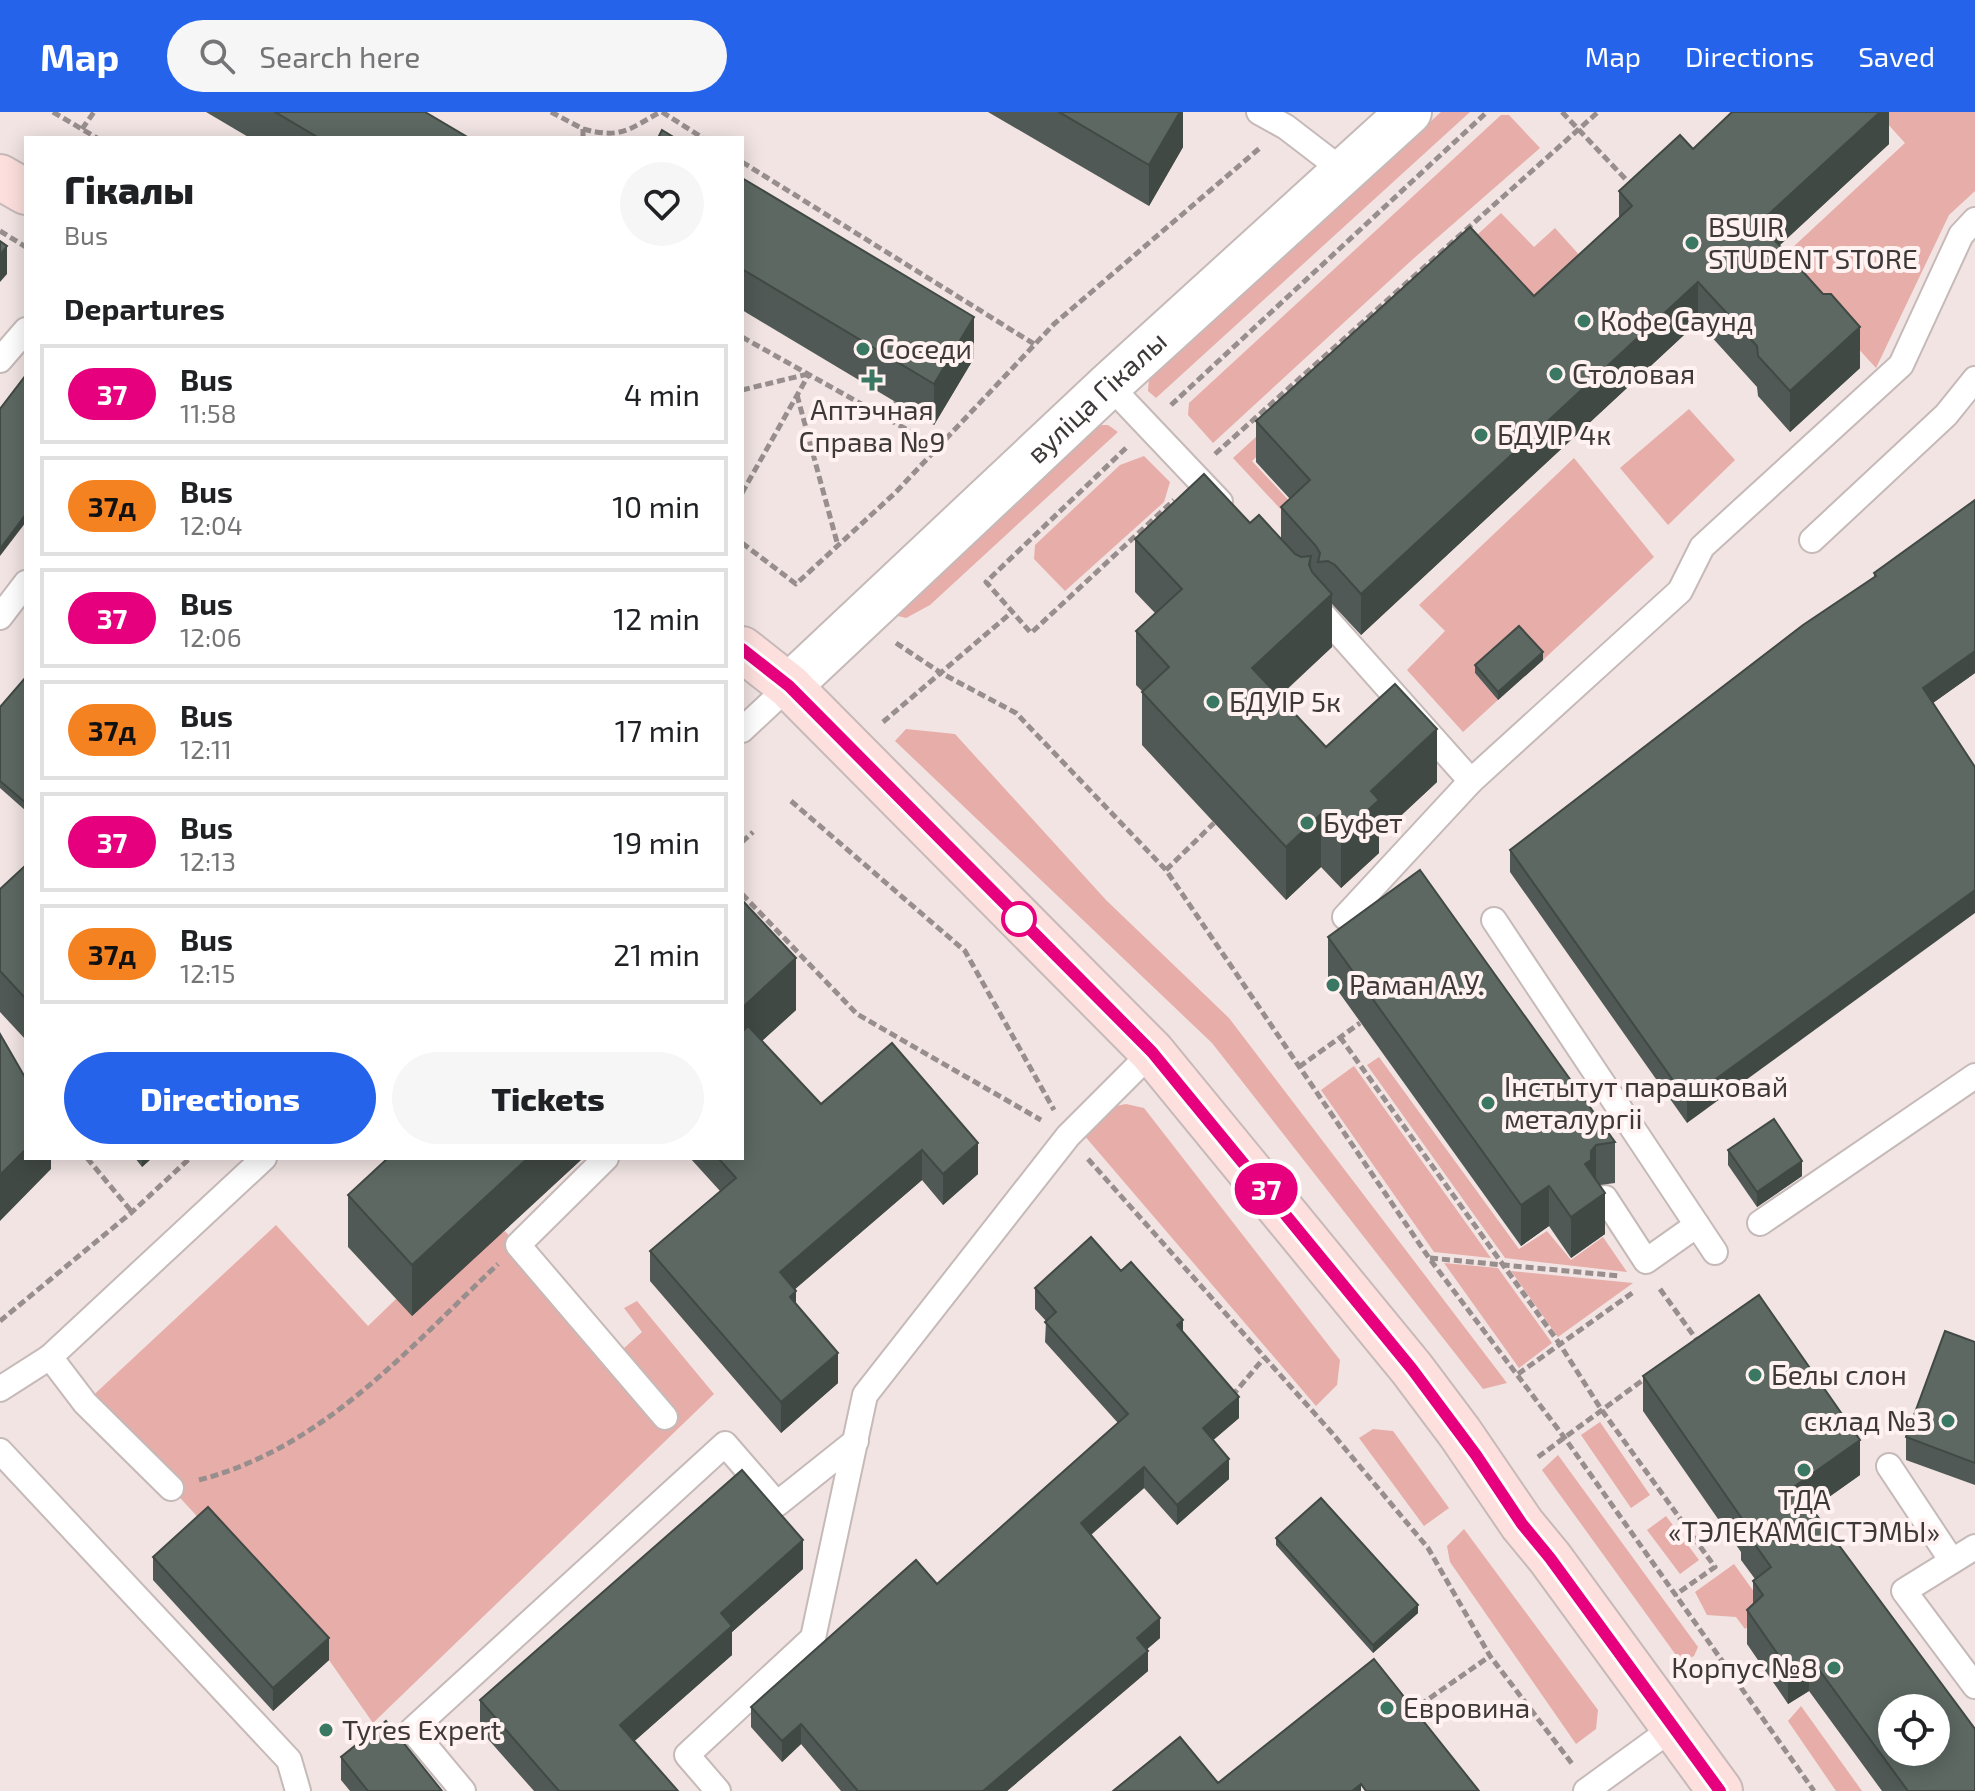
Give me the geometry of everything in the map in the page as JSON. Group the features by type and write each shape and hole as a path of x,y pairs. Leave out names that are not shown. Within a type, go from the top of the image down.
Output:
{"main road":[{"path":"0,177 24,191"},
{"path":"744,651 789,686 1152,1052 1412,1369 1476,1455 1522,1524 1720,1791"}],"street":[{"name":"вуліца Гікалы","path":"789,686 1109,385 1409,112"}],"lane":[{"path":"1259,112 1286,127 1342,170"},
{"path":"1345,917 1471,781 1680,591 1702,547 1901,365 1961,235 1975,220"},
{"path":"0,360 24,332"},
{"path":"1812,540 1946,415 1975,379"},
{"path":"1109,385 1235,519"},
{"path":"0,617 24,586"},
{"path":"1324,616 1471,781"},
{"path":"744,728 789,686"},
{"path":"1494,920 1715,1252"},
{"path":"718,1791 687,1755 813,1638 865,1395 1068,1136 1152,1052"},
{"path":"1760,1223 1975,1076"},
{"path":"0,1389 50,1357 262,1160"},
{"path":"604,1160 518,1245 665,1417"},
{"path":"1605,1198 1646,1261 1697,1225"},
{"path":"50,1357 85,1403 171,1488"},
{"path":"463,1791 412,1730 725,1444 777,1504 856,1441"},
{"path":"0,1451 289,1760 298,1791"},
{"path":"1889,1466 1952,1561"},
{"path":"1975,1547 1904,1591 1975,1686"},
{"path":"1588,1789 1674,1727"}],"path":[{"path":"53,112 94,136"},
{"path":"82,129 94,112"},
{"path":"551,112 583,129 619,134 661,112 700,136"},
{"path":"1487,112 1148,426 986,582 1031,633 1168,508 1194,474 1598,112"},
{"path":"1562,112 1642,196"},
{"path":"744,545 796,584 895,493 1054,324 1286,127"},
{"path":"583,129 583,136"},
{"path":"744,163 1034,344"},
{"path":"0,231 24,246"},
{"path":"744,338 938,447"},
{"path":"744,390 809,374"},
{"path":"744,489 809,374"},
{"path":"797,395 838,546"},
{"path":"888,419 896,402"},
{"path":"872,731 1012,612"},
{"path":"888,638 941,673 1016,713 1166,870 1429,1258 1564,1437 1814,1791"},
{"path":"791,801 965,951 1068,1136 1332,1433 1428,1548 1490,1656 1588,1789"},
{"path":"1166,870 1214,823"},
{"path":"744,840 753,832"},
{"path":"744,896 857,1014 1068,1136"},
{"path":"1299,1067 1360,1023"},
{"path":"1340,1037 1715,1567 1675,1595"},
{"path":"89,1160 132,1212"},
{"path":"0,1321 132,1212 188,1160"},
{"path":"171,1488 236,1471 294,1442 354,1400 518,1245"},
{"path":"1429,1258 1622,1276"},
{"path":"1652,1279 1705,1352"},
{"path":"1518,1374 1641,1287"},
{"path":"1685,1350 1709,1333"},
{"path":"1227,1403 1264,1358"},
{"path":"1538,1457 1649,1375"},
{"path":"1409,1712 1490,1656"}],"shaded area":[{"path":"1441,112 1470,112 1156,398 1148,391 1149,378"},
{"path":"1877,112 1975,112 1975,191 1949,215 1876,368 1778,261 1905,143"},
{"path":"1501,115 1509,115 1540,148 1413,259 1213,443 1188,415 1189,403"},
{"path":"1501,213 1534,247 1555,228 1591,268 1527,326 1468,263 1252,461 1308,521 1299,529 1233,458"},
{"path":"1689,409 1735,460 1668,525 1620,468"},
{"path":"1099,425 1108,425 1118,432 930,605 906,618 890,614"},
{"path":"1144,456 1170,482 1164,502 1065,591 1034,559 1035,545 1120,465"},
{"path":"1574,458 1654,557 1543,660 1519,634 1475,673 1498,700 1463,732 1407,670 1445,631 1419,605"},
{"path":"906,729 955,734 1106,900 1229,1018 1507,1383 1483,1389 1212,1043 895,741"},
{"path":"1379,1057 1519,1249 1547,1231 1571,1260 1603,1237 1627,1272 1505,1258 1367,1065"},
{"path":"1354,1066 1491,1258 1434,1252 1321,1090"},
{"path":"1126,1104 1144,1108 1340,1360 1337,1385 1316,1406 1083,1134 1106,1108"},
{"path":"276,1225 368,1326 396,1299 505,1231 614,1357 642,1332 624,1308 637,1301 714,1394 373,1723 329,1660 171,1488 85,1403"},
{"path":"1444,1263 1498,1268 1552,1343 1519,1368"},
{"path":"1511,1271 1633,1283 1558,1337"},
{"path":"1600,1422 1650,1495 1631,1508 1581,1435"},
{"path":"1373,1429 1393,1431 1449,1508 1424,1526 1359,1438"},
{"path":"1558,1455 1698,1647 1694,1656 1681,1662 1542,1470"},
{"path":"1666,1516 1699,1560 1680,1574 1647,1530"},
{"path":"1464,1529 1598,1710 1596,1729 1576,1744 1450,1562 1447,1546"},
{"path":"1734,1564 1762,1603 1745,1629 1736,1617 1707,1615 1695,1592"},
{"path":"1801,1706 1862,1791 1836,1791 1788,1721"}],"building":[{"path":"275,112 425,112 466,136 316,136"},
{"path":"1059,112 1180,112 1149,165"},
{"path":"1732,112 1880,112 1759,223 1823,294 1831,294 1860,327 1790,391 1758,356 1757,346 1698,282 1361,594 1335,565 1328,561 1318,562 1320,553 1316,546 1281,507 1310,480 1256,421 1470,227 1534,296 1632,206 1619,191 1680,135 1693,149"},
{"path":"744,179 974,317 934,384 744,270"},
{"path":"0,241 7,246 0,255"},
{"path":"24,378 24,517 0,549 0,409"},
{"name":"БДУІР 5к","path":"1204,474 1250,523 1259,515 1295,554 1311,556 1309,565 1312,572 1332,594 1252,668 1326,747 1395,684 1437,729 1371,791 1379,800 1341,835 1321,814 1286,847 1142,692 1169,667 1136,631 1182,589 1135,539"},
{"path":"1975,500 1975,651 1923,688 1975,767 1975,890 1687,1100 1510,850 1803,625 1876,576 1874,573"},
{"path":"1519,626 1543,652 1498,692 1475,665"},
{"path":"24,679 24,801 0,781 0,707"},
{"path":"24,867 24,997 0,971 0,889"},
{"name":"Інстытут парашковай металургіі","path":"1420,870 1615,1142 1596,1145 1591,1151 1591,1160 1585,1164 1605,1193 1571,1217 1549,1186 1521,1205 1328,937"},
{"path":"744,902 796,958 744,1006"},
{"path":"748,1026 821,1104 892,1043 978,1143 943,1174 922,1150 780,1272 796,1291 790,1297 838,1353 781,1402 650,1251 736,1178 720,1160 744,1160 744,1030"},
{"path":"0,1034 24,1076 24,1151 0,1175"},
{"path":"1774,1119 1802,1161 1757,1192 1728,1150"},
{"path":"386,1160 526,1160 412,1265 348,1195"},
{"path":"1091,1237 1121,1271 1131,1262 1183,1320 1177,1325 1239,1397 1203,1428 1229,1459 1177,1505 1144,1467 1081,1523 1160,1618 1137,1638 1148,1651 983,1791 858,1791 801,1724 782,1741 751,1707 916,1560 937,1584 1128,1414 1045,1322 1056,1312 1035,1288"},
{"path":"1759,1295 1860,1440 1795,1486 1949,1694 1878,1694 1878,1750 1809,1656 1788,1669 1747,1610 1763,1595 1753,1581 1771,1567 1741,1525 1745,1523 1643,1376"},
{"name":"склад №3","path":"1945,1331 1975,1342 1975,1463 1906,1437"},
{"path":"742,1470 803,1540 721,1613 732,1626 620,1725 678,1791 559,1791 480,1700"},
{"path":"1321,1498 1418,1605 1373,1645 1276,1538"},
{"path":"208,1507 329,1638 273,1688 153,1557"},
{"path":"1374,1659 1479,1791 1366,1791 1361,1784 1352,1791 1113,1791 1180,1737 1218,1783"},
{"path":"1950,1695 1975,1729 1975,1791 1908,1791 1890,1766 1950,1766"},
{"path":"386,1721 442,1791 368,1791 341,1757"}],"bus line":[{"name":"37","path":"744,651 789,686 1152,1052 1412,1369 1476,1455 1522,1524 1720,1791"}],"place":[{"name":"BSUIR STUDENT STORE","path":"1692,243"},
{"name":"Кофе Саунд","path":"1584,321"},
{"name":"Соседи","path":"863,349"},
{"name":"Столовая","path":"1556,374"},
{"name":"Аптэчная Справа №9","path":"872,380"},
{"name":"БДУІР 4к","path":"1481,435"},
{"name":"БДУІР 5к","path":"1213,702"},
{"name":"Буфет","path":"1307,823"},
{"name":"Раман А.У.","path":"1333,985"},
{"name":"Інстытут парашковай металургіі","path":"1488,1103"},
{"name":"Белы слон","path":"1755,1375"},
{"name":"склад №3","path":"1948,1421"},
{"name":"ТДА «ТЭЛЕКАМСІСТЭМЫ»","path":"1804,1470"},
{"name":"Корпус №8","path":"1834,1668"},
{"name":"Евровина","path":"1387,1708"},
{"name":"Tyres Expert","path":"326,1730"}]}
